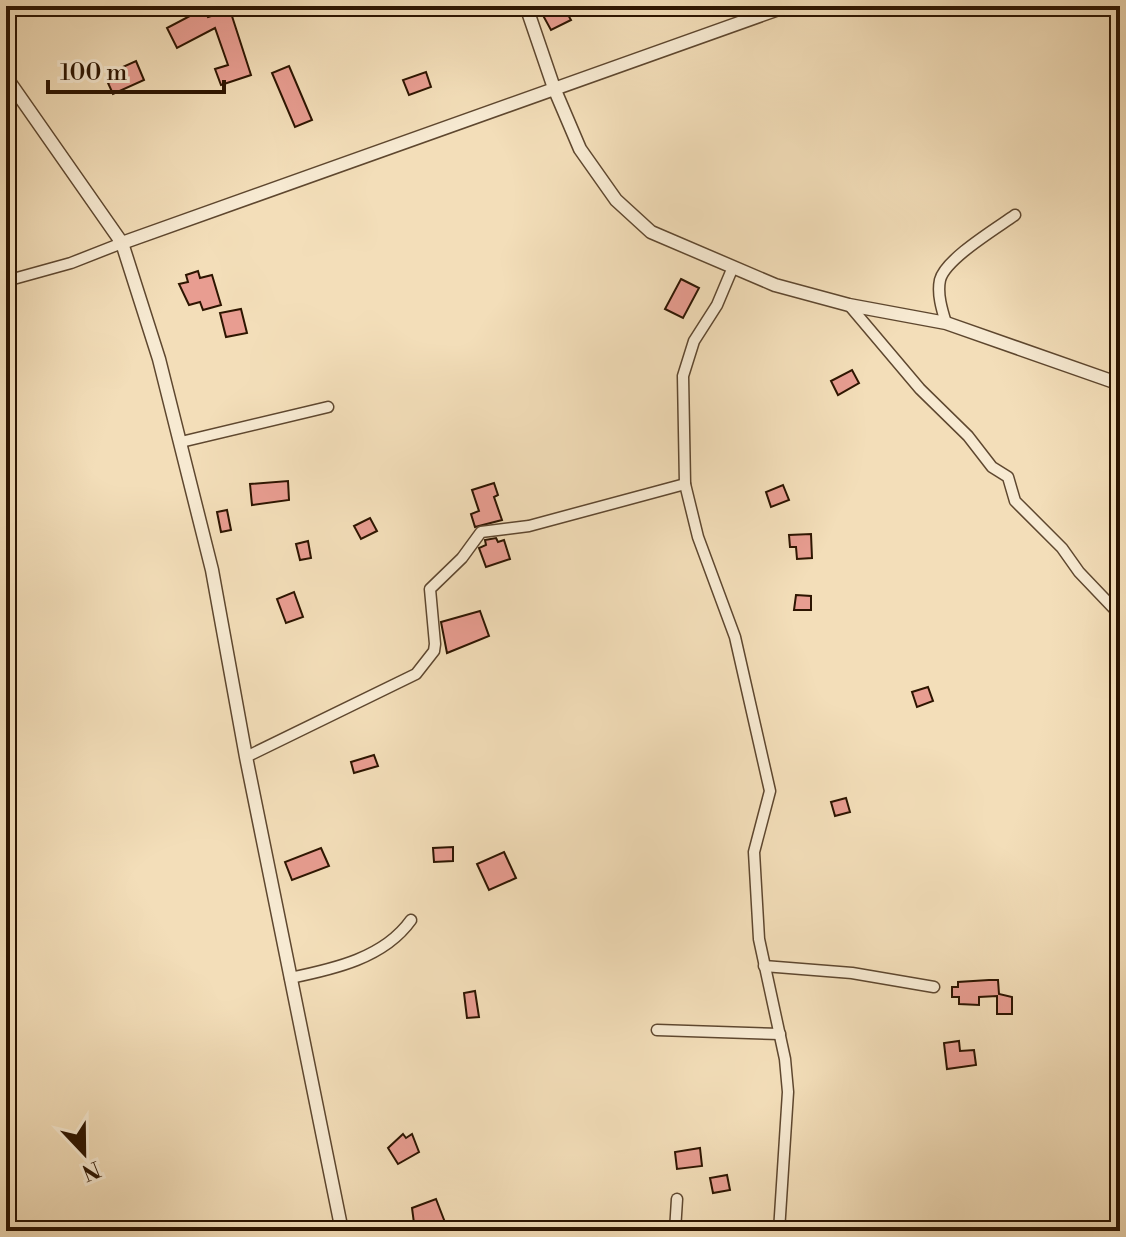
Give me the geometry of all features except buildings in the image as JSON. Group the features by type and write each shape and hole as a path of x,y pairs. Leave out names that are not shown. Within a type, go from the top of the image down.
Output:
{"street":[{"path":"526,6 554,88 580,149 616,200 651,232 775,285 849,305 946,323 1120,384"},
{"path":"6,281 71,263 787,6"},
{"path":"6,77 122,243 159,359 212,570 246,757 342,1231"},
{"path":"946,323 939,293 941,277 957,258 1015,215"},
{"path":"733,267 717,305 694,341 683,376 685,484 698,537 735,637 770,791 754,852 764,966 780,1034 788,1092 779,1231"},
{"path":"849,305 868,332 968,436 992,467 1008,477 1015,501 1062,548 1079,572 1120,615"},
{"path":"181,442 328,407"},
{"path":"246,757 416,674 434,651 430,589 462,558 481,532 529,526 685,484"},
{"path":"290,978 331,969 367,955 388,942 411,920"},
{"path":"764,966 852,973 934,987"},
{"path":"657,1030 780,1034"},
{"path":"675,1231 677,1199"}]}
